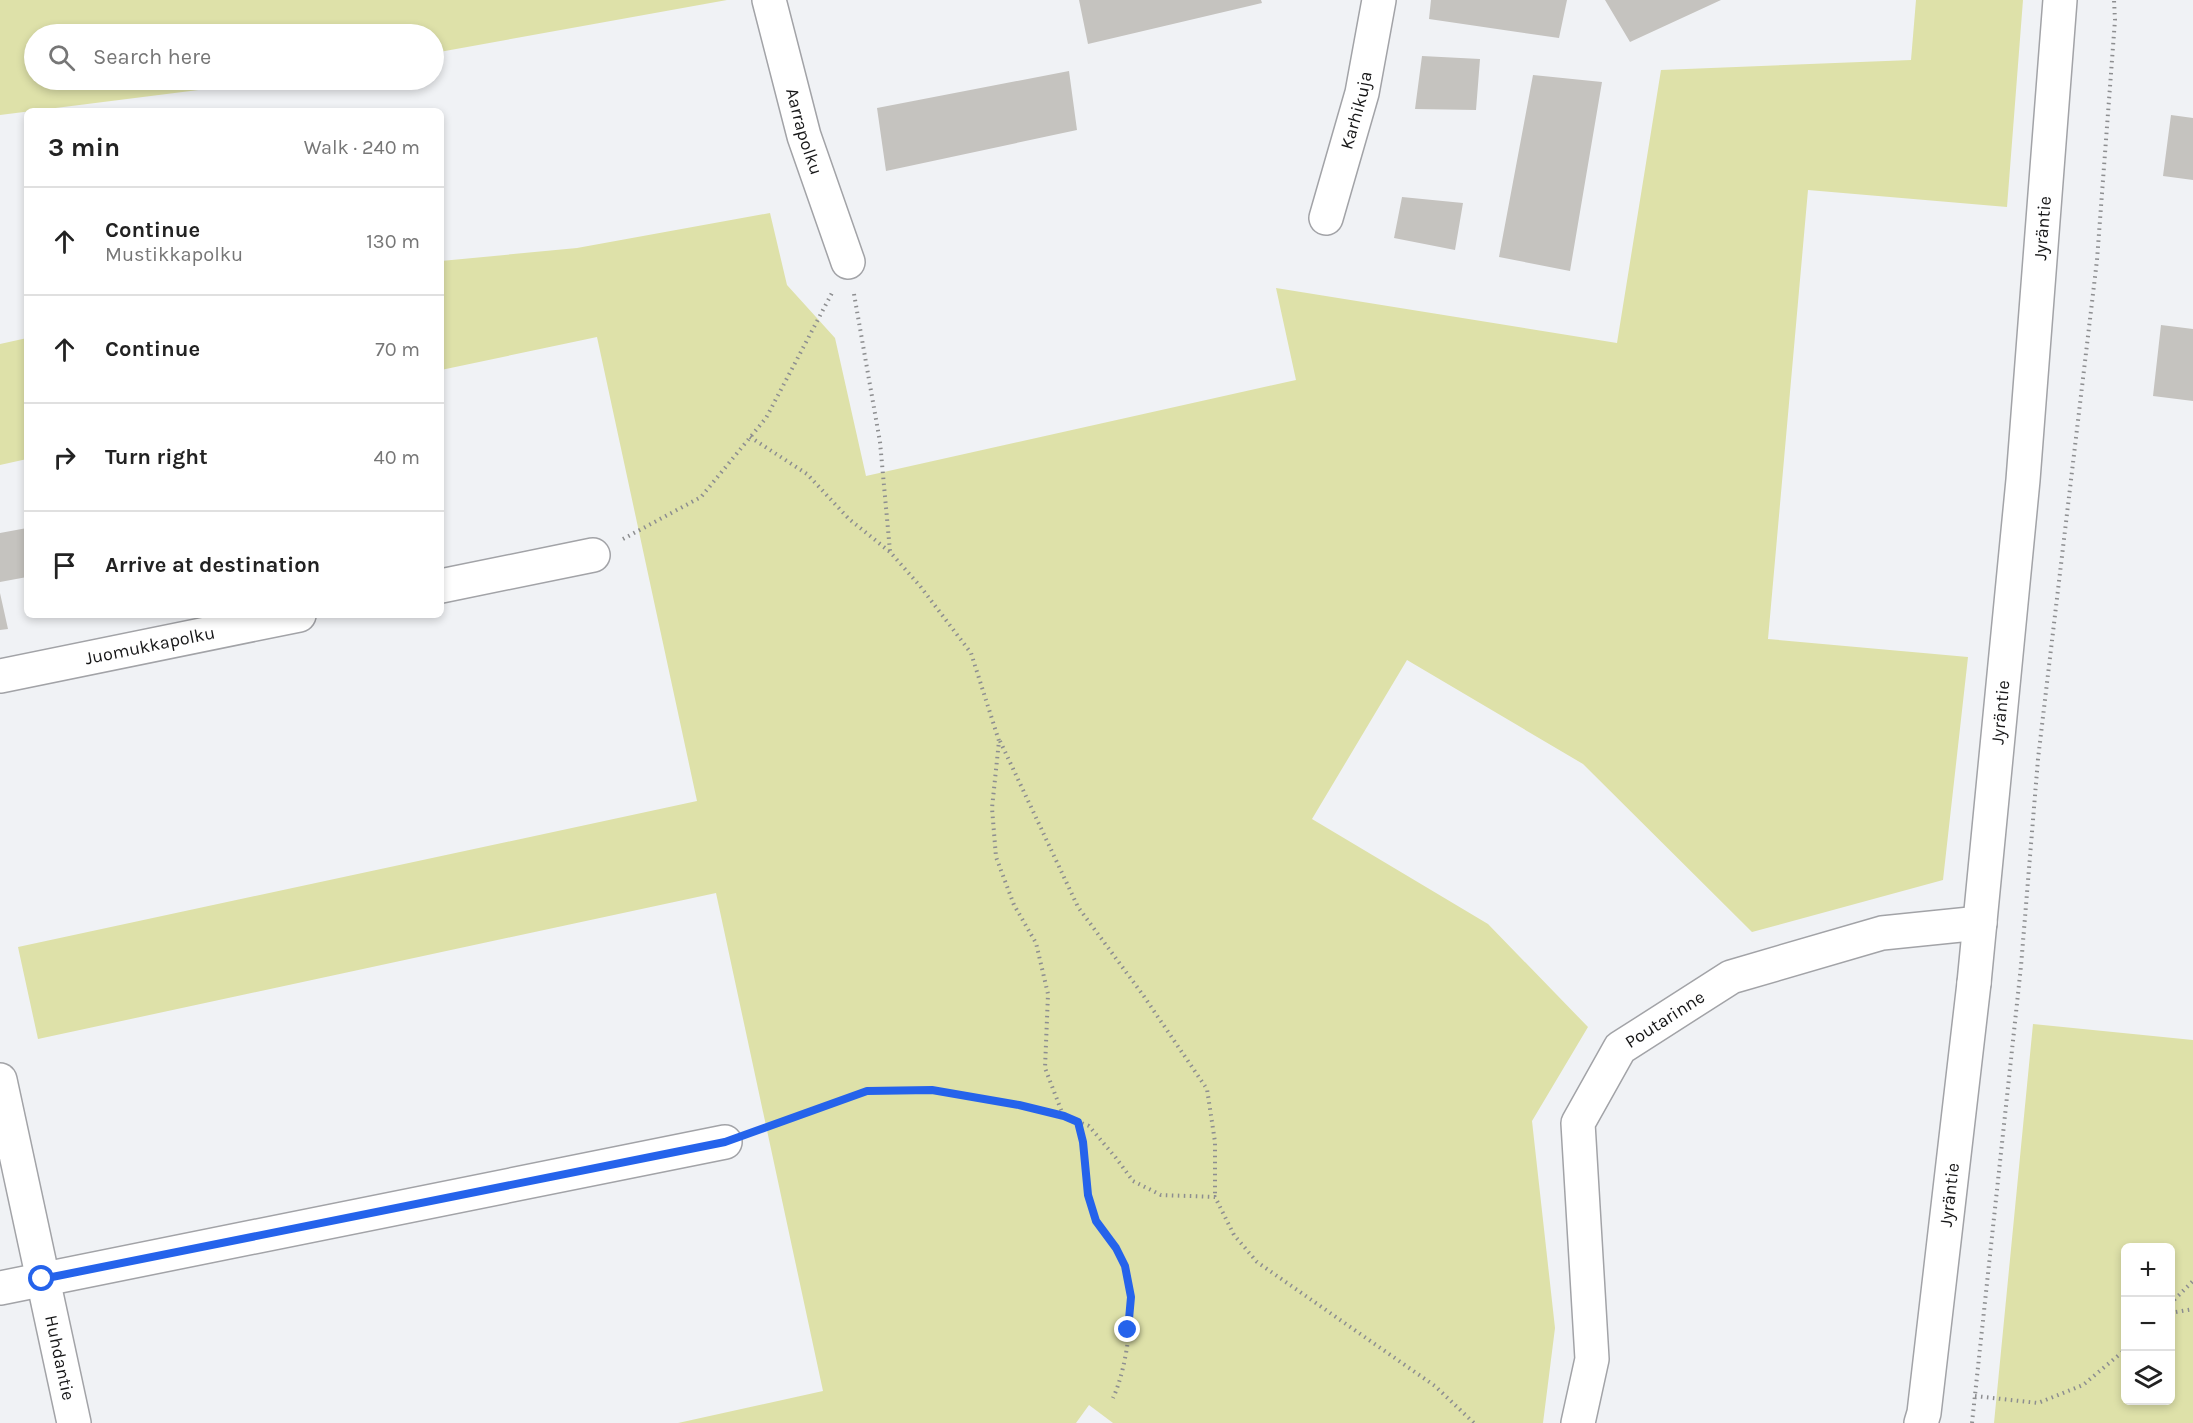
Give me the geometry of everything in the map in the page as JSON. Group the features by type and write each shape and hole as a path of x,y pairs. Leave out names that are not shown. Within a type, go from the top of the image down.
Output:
{"street":[{"name":"Aarrapolku","path":"769,0 804,136 848,262"},
{"name":"Karhikuja","path":"1326,218 1362,93 1379,0"},
{"name":"Jyräntie","path":"1921,1423 1924,1413 1980,923 2023,480 2060,0"},
{"path":"444,585 593,555"},
{"name":"Juomukkapolku","path":"0,676 284,618"},
{"name":"Poutarinne","path":"1578,1423 1592,1359 1580,1188 1578,1123 1620,1048 1731,977 1882,933 1980,923"},
{"name":"Huhdantie","path":"0,1080 74,1423"},
{"path":"0,1288 725,1142"}],"path":[{"path":"1972,1423 2020,966 2038,759 2097,260 2115,20 2114,0"},
{"path":"593,555 700,497 766,418 848,262"},
{"path":"848,262 879,442 890,552"},
{"path":"750,437 807,474 849,519 890,552 920,586 971,653 999,741 1078,907 1143,995 1207,1089 1215,1142 1215,1197 1234,1234 1257,1262 1436,1386 1474,1423"},
{"path":"999,741 992,808 996,857 1014,905 1036,943 1048,994 1045,1068 1064,1116"},
{"path":"725,1142 867,1091 932,1090 1019,1105 1064,1116 1089,1126 1133,1180 1161,1195 1215,1197"},
{"path":"1078,1122 1088,1195 1096,1221 1116,1248 1125,1266 1131,1297 1125,1362 1113,1398"},
{"path":"2175,1299 2193,1281"},
{"path":"2175,1312 2193,1309"},
{"path":"1975,1396 2038,1403 2083,1385 2124,1351"}],"green space":[{"path":"0,0 727,0 444,51 444,24 24,24 24,90 198,90 55,108 24,108 24,112 0,115"},
{"path":"1916,0 2023,0 2007,207 1808,190 1768,639 1968,657 1943,880 1752,932 1583,764 1407,660 1312,819 1488,924 1588,1027 1532,1121 1555,1328 1543,1423 1113,1423 1089,1405 1076,1423 678,1423 823,1391 716,893 38,1039 18,947 697,801 597,337 444,369 444,261 577,248 770,213 787,285 835,338 866,476 1296,380 1276,288 1617,343 1661,70 1911,60"},
{"path":"24,339 24,460 0,465 0,344"},
{"path":"2033,1024 2193,1040 2193,1423 1994,1423"}],"building":[{"path":"1079,0 1261,0 1262,3 1088,44"},
{"path":"1431,0 1567,0 1559,38 1429,19"},
{"path":"1605,0 1721,0 1630,42"},
{"path":"1422,56 1480,59 1476,110 1415,109"},
{"path":"1069,71 1077,130 886,171 877,108"},
{"path":"1533,75 1602,82 1570,271 1499,257"},
{"path":"2171,115 2193,118 2193,180 2163,176"},
{"path":"1402,197 1463,203 1455,250 1394,238"},
{"path":"2161,325 2193,329 2193,401 2153,396"},
{"path":"24,529 24,578 0,582 0,533"},
{"path":"0,593 8,629 0,630"}],"route":[{"path":"42,1279 725,1142 867,1091 932,1090 1019,1105 1064,1116 1078,1122 1083,1142 1088,1195 1096,1221 1116,1248 1125,1266 1131,1297 1128,1330"}]}
